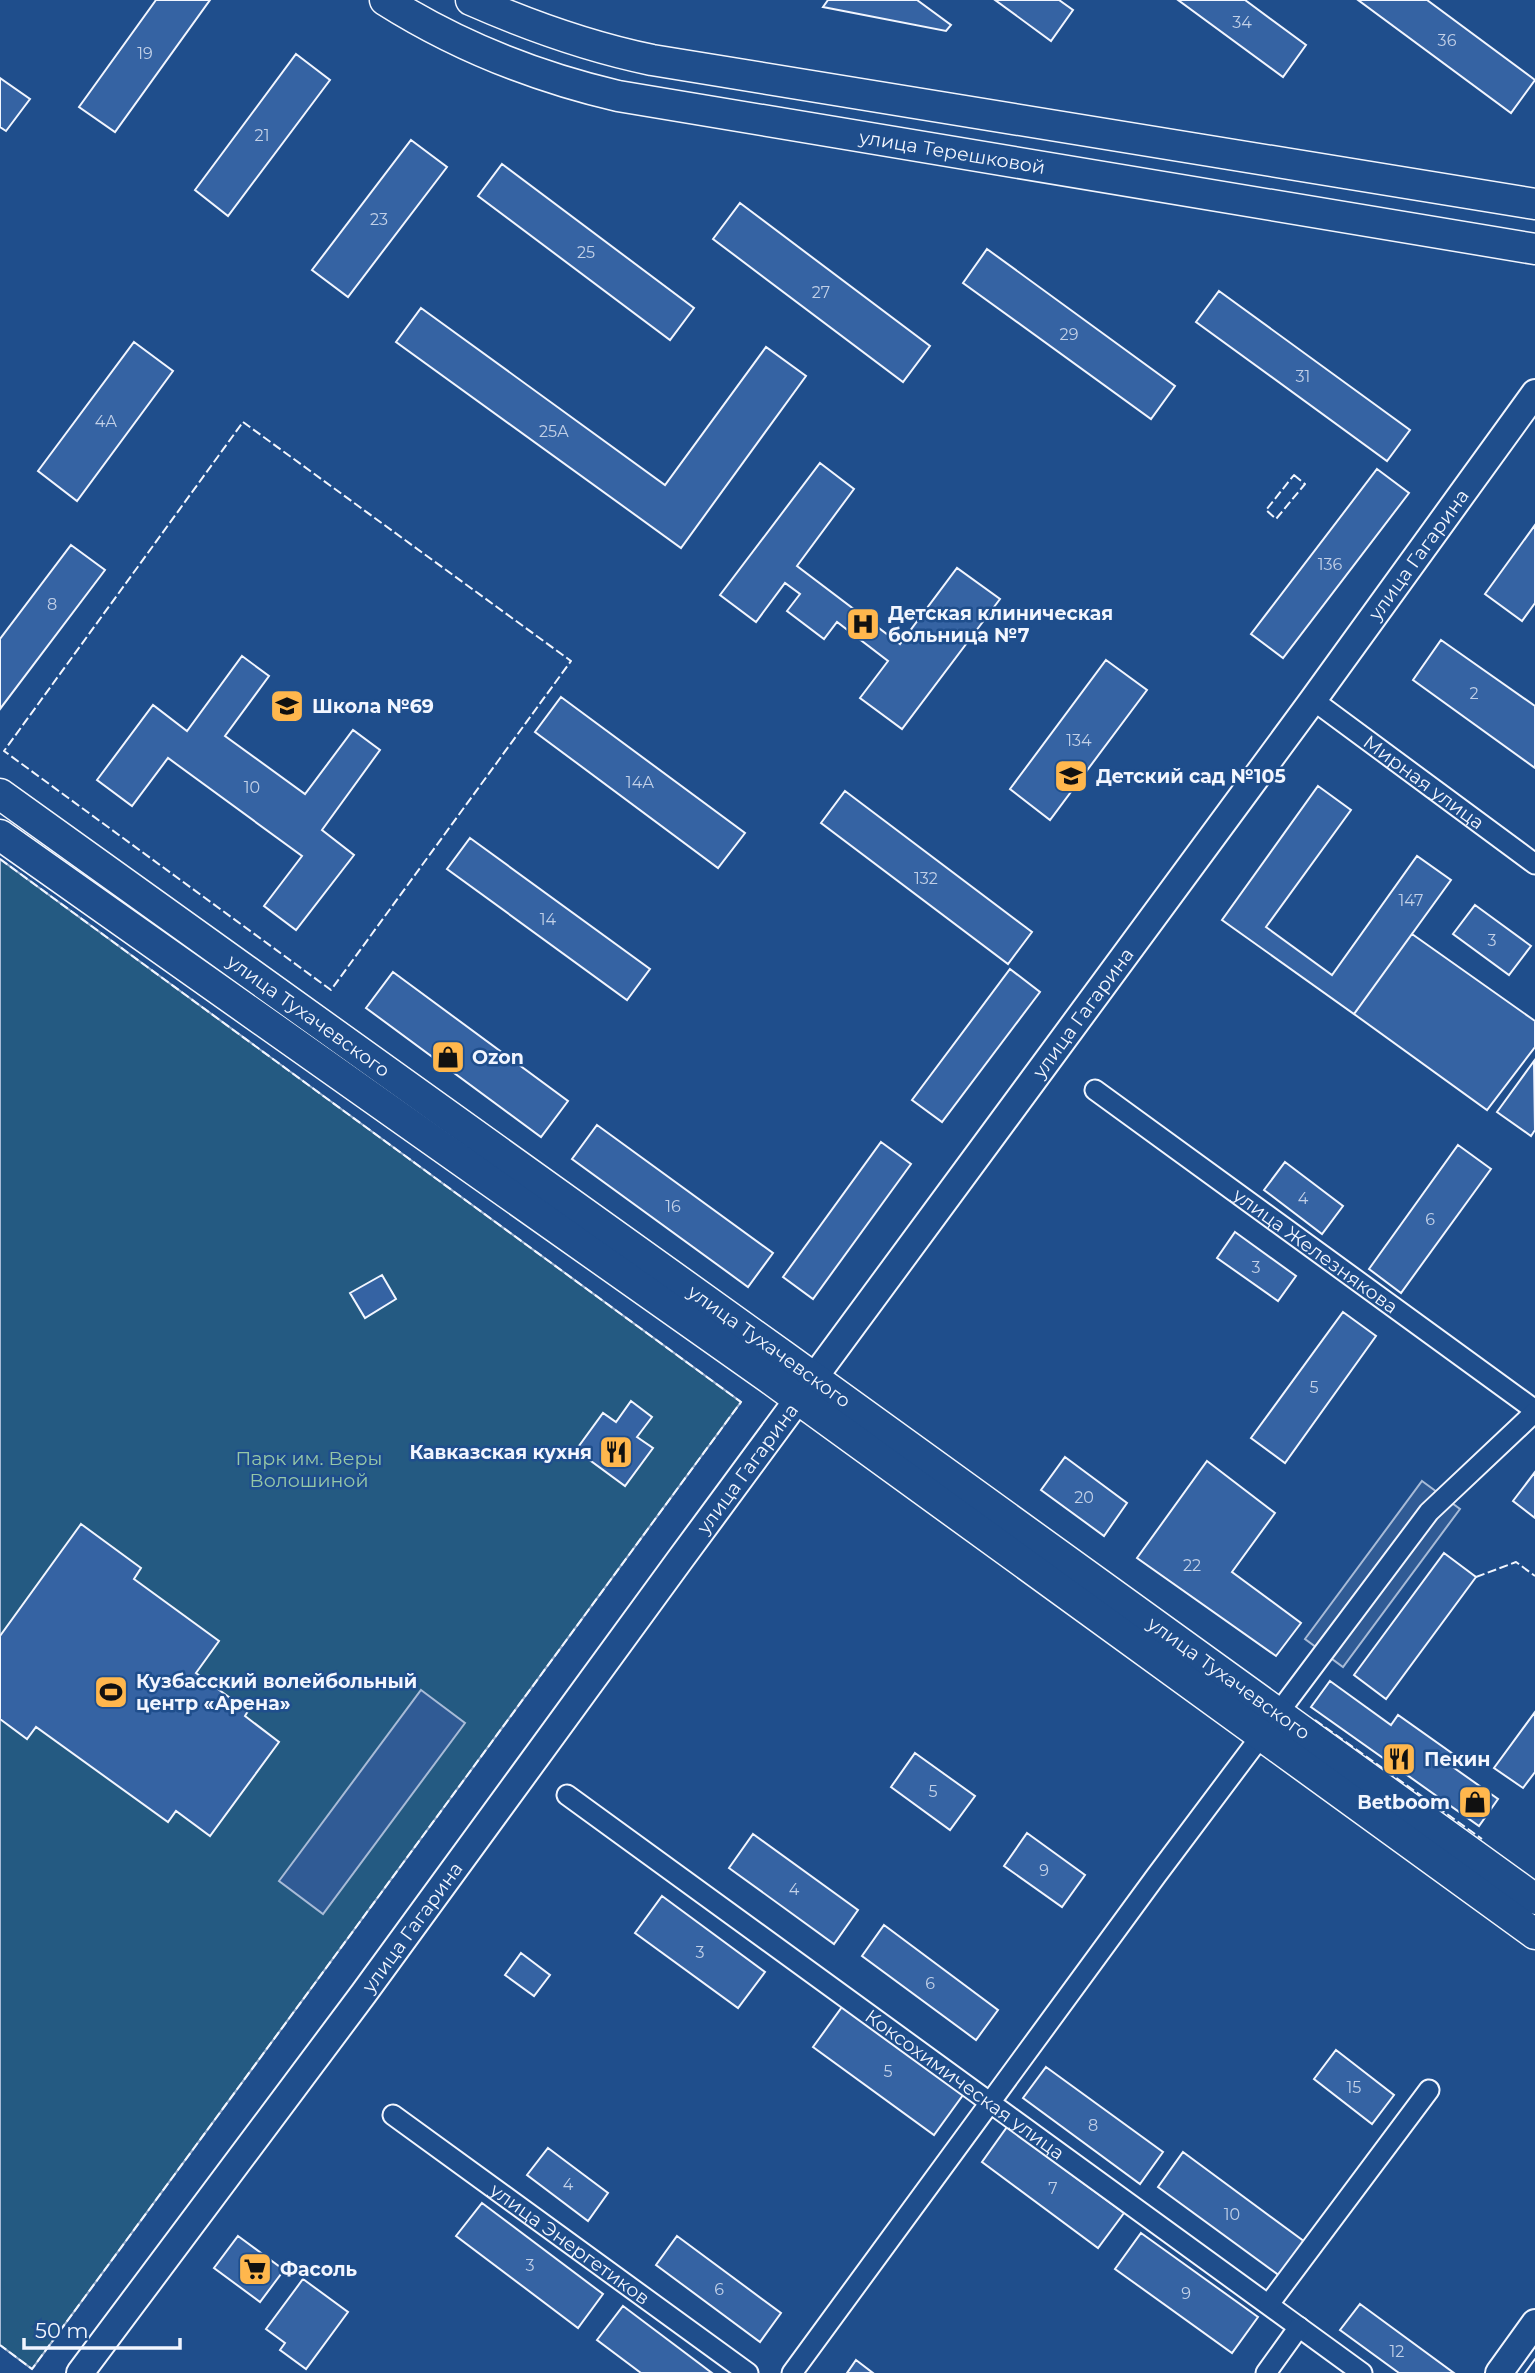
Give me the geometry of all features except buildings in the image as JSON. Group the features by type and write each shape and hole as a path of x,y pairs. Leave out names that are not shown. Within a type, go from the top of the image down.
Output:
{"main road":[{"name":"улица Терешковой","path":"385,0 435,29 488,53 549,76 618,96 1535,249"},
{"path":"471,0 591,46 652,60 1535,204"},
{"name":"улица Тухачевского","path":"0,794 807,1389 1270,1725 1535,1934"},
{"name":"улица Тухачевского","path":"0,835 807,1389"},
{"name":"улица Тухачевского","path":"1270,1725 1535,1899"}],"street":[{"name":"улица Гагарина","path":"80,2373 364,1993 1313,700 1535,393"},
{"name":"Мирная улица","path":"1313,700 1535,864"},
{"name":"улица Железнякова","path":"1096,1090 1535,1411"},
{"path":"792,2373 1156,1876 1429,1512 1535,1411"},
{"name":"Коксохимическая улица","path":"567,1795 1362,2373"},
{"path":"1269,2304 1429,2090"},
{"name":"улица Энергетиков","path":"393,2115 748,2373"},
{"path":"1499,2373 1535,2323"},
{"path":"1266,2373 1299,2328"}],"green space":[{"name":"Парк им. Веры Волошиной","path":"0,859 741,1402 32,2369 0,2345"}],"shaded area":[{"path":"1422,1481 1460,1509 1343,1667 1305,1639"},
{"path":"421,1690 465,1723 323,1914 279,1881"}],"tram line":[{"path":"1525,2373 1535,2359"}],"fence":[{"path":"243,422 571,661 331,990 4,751 243,422"},
{"path":"1294,475 1305,484 1276,519 1266,510 1294,475"},
{"path":"0,859 741,1402 32,2369 0,2345"},
{"path":"1476,1577 1516,1562 1535,1576"},
{"path":"1315,1720 1482,1839"}],"place":[{"name":"Детская клиническая больница №7","path":"863,624"},
{"name":"Школа №69","path":"287,706"},
{"name":"Детский сад №105","path":"1071,776"},
{"name":"Ozon","path":"448,1057"},
{"name":"Кавказская кухня","path":"616,1452"},
{"name":"Кузбасский волейбольный центр «Арена»","path":"111,1692"},
{"name":"Пекин","path":"1399,1759"},
{"name":"Betboom","path":"1475,1802"},
{"name":"Фасоль","path":"255,2269"}]}
